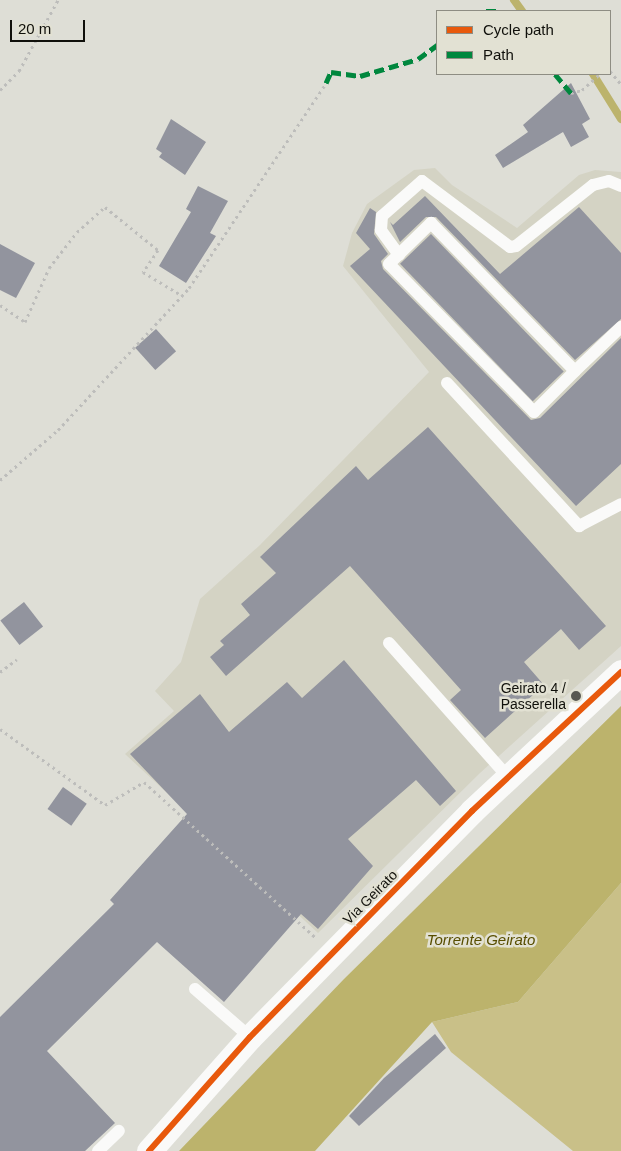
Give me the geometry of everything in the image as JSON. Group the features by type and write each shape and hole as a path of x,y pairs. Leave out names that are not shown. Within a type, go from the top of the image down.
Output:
{"street":[{"name":"Via Geirato","path":"149,1151 250,1037 332,953 508,777 621,672"}],"lane":[{"path":"399,255 380,230 382,216 422,181 510,246 516,246 593,185 609,181 621,186"},
{"path":"575,372 431,223 390,264 534,412 575,372 621,327"},
{"path":"447,383 579,526 621,504"},
{"path":"390,643 508,777"},
{"path":"195,989 250,1037"},
{"path":"98,1151 119,1131"}],"path":[{"path":"0,90 19,72 58,0"},
{"path":"611,73 621,84"},
{"path":"571,93 585,88 599,75"},
{"path":"0,480 58,430 181,296 326,83"},
{"path":"0,305 25,322 50,268 77,232 105,207 158,250 143,272 181,296"},
{"path":"0,672 17,659"},
{"path":"0,729 105,805 144,782 332,953"}],"shaded area":[{"path":"435,168 452,185 517,228 579,175 595,170 621,172 621,646 480,773 318,933 125,754 174,711 155,691 181,662 200,599 260,545 429,372 343,266 352,233 367,204 414,170"},
{"path":"621,883 621,1151 573,1151 451,1052 432,1022 518,1002"}],"water":[{"name":"Torrente Geirato","path":"621,706 621,883 518,1002 432,1022 315,1151 179,1151 344,979"}],"building":[{"path":"571,83 590,119 582,124 589,137 571,147 563,132 503,168 495,155 528,132 523,125"},
{"path":"171,119 206,142 185,175 159,157 162,153 156,149"},
{"path":"198,186 228,201 210,233 216,236 186,283 159,266 191,212 186,209"},
{"path":"425,196 500,274 579,207 621,253 621,319 575,360 436,217 426,217 400,242 390,222 393,225"},
{"path":"370,208 376,212 374,234 388,254 381,261 383,269 531,420 540,418 621,338 621,464 576,506 350,266 370,249 356,233"},
{"path":"431,234 564,371 533,401 400,264"},
{"path":"0,244 35,263 16,298 0,290"},
{"path":"156,329 176,351 155,370 135,348"},
{"path":"428,427 606,626 579,650 561,629 524,662 544,685 485,738 450,700 461,690 350,566 226,676 210,657 224,645 220,641 250,615 241,604 276,573 260,557 356,466 368,480"},
{"path":"24,602 43,626 19,645 0,620"},
{"path":"344,660 456,791 440,806 416,780 348,839 373,866 318,929 301,914 224,1002 157,942 47,1051 115,1123 85,1151 0,1151 0,1017 114,904 110,900 187,814 130,754 200,694 229,732 287,682 302,698"},
{"path":"63,787 87,804 71,826 48,809"},
{"path":"435,1034 446,1048 359,1126 349,1116 384,1078"}],"waterway":[{"path":"514,0 521,10"},
{"path":"594,75 621,119"}],"marked path":[{"path":"326,83 331,72 360,76 418,59 436,46"},
{"path":"556,75 571,93"}],"cycle path":[{"path":"149,1151 250,1037 472,811 621,672"}],"place":[{"name":"Geirato 4 / Passerella","path":"576,696"}]}
